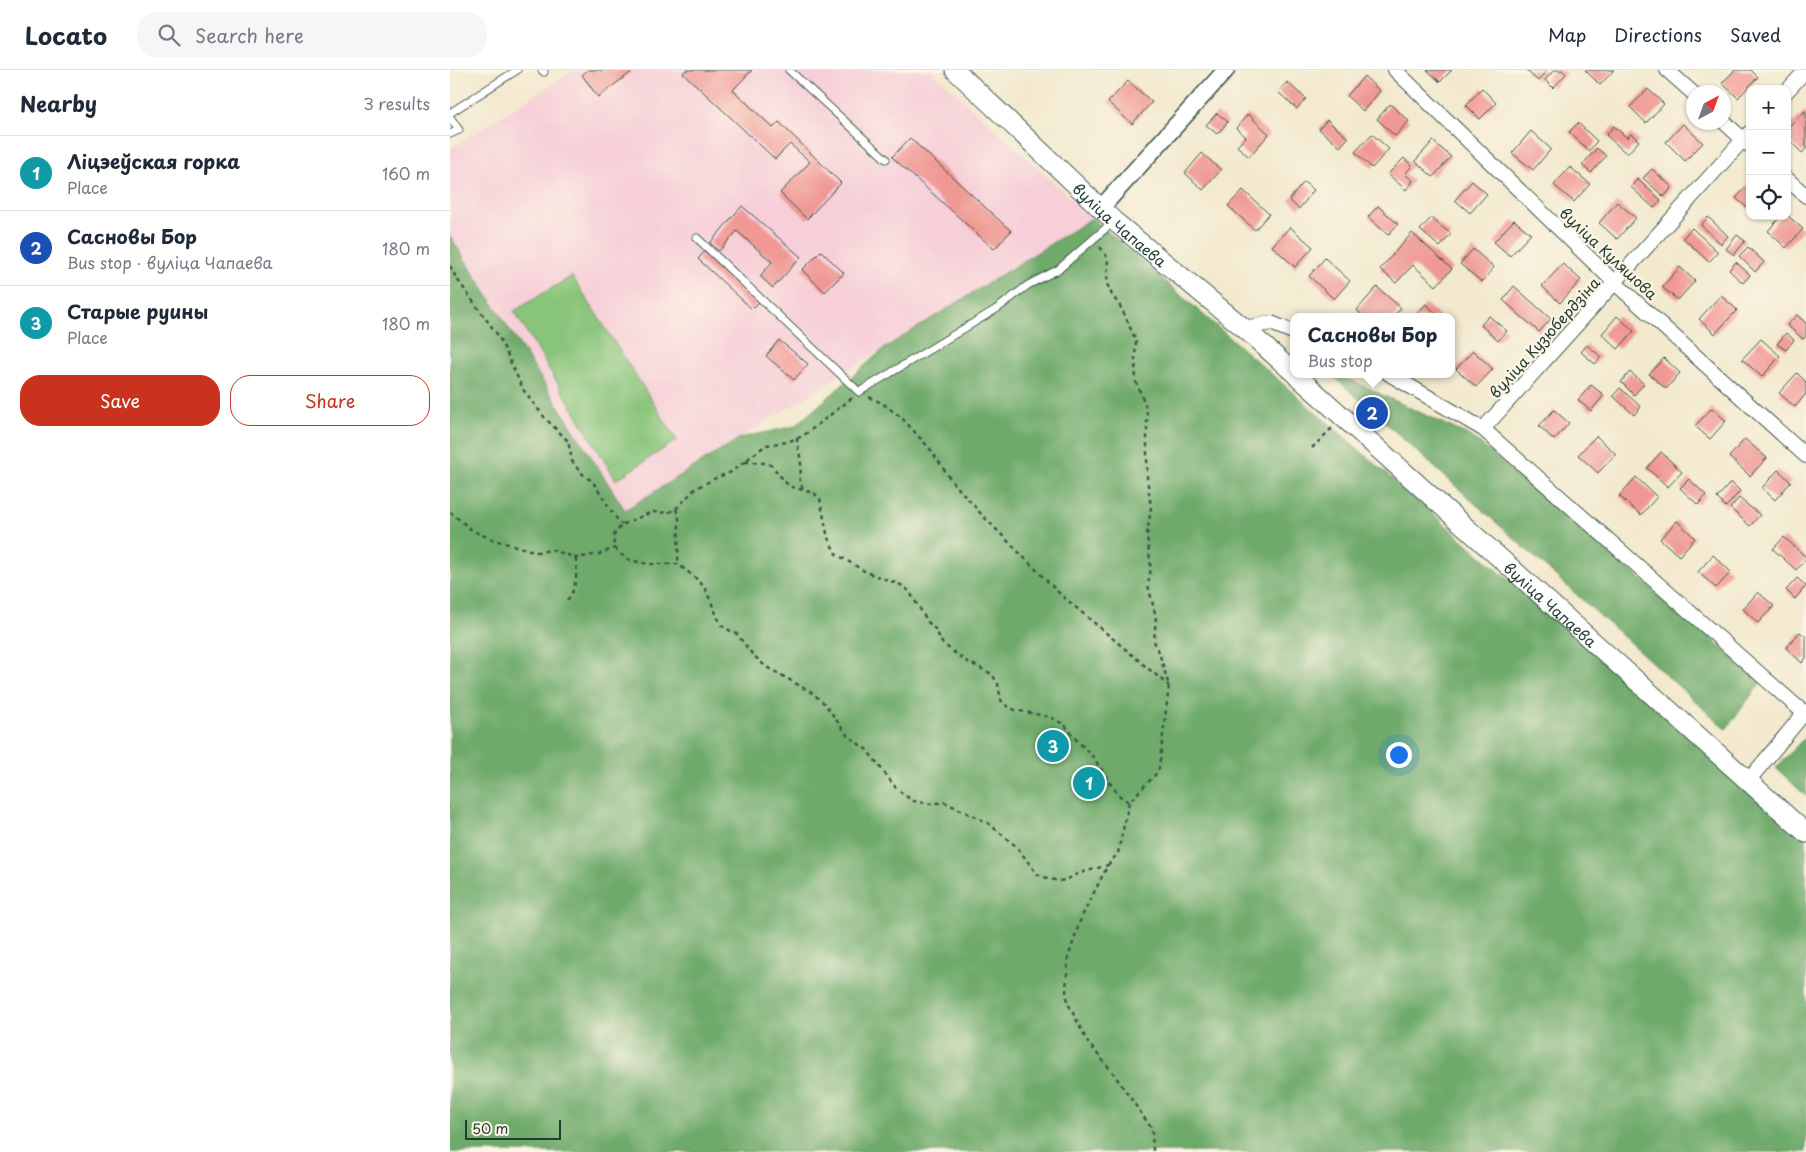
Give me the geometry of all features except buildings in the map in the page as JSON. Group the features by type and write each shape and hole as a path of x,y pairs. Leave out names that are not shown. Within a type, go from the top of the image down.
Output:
{"main road":[{"name":"вуліца Чапаева","path":"955,70 1107,215 1244,328 1290,369"},
{"name":"вуліца Чапаева","path":"1300,378 1806,833"}],"street":[{"path":"1107,215 1226,70"},
{"name":"вуліца Куляшова","path":"1395,70 1614,282 1806,456"},
{"path":"1667,70 1686,87"},
{"path":"1791,87 1806,70"},
{"path":"1731,127 1746,138"},
{"name":"вуліца Кузюбердзіна","path":"1483,429 1614,282 1746,141"},
{"path":"1791,183 1806,196"},
{"path":"1244,328 1270,323 1290,331"},
{"path":"1396,378 1483,429 1805,712 1748,781"}],"lane":[{"path":"450,113 517,70"},
{"path":"789,70 886,159"},
{"path":"450,117 458,130 450,134"},
{"path":"697,238 859,392 998,308 1028,285 1058,269 1094,240 1107,215"}],"path":[{"path":"1094,240 1108,258 1106,284 1122,309 1136,341 1136,382 1147,414 1147,477 1151,508 1147,535 1151,568 1148,585 1156,617 1154,642 1169,686 1159,768 1155,775 1129,802 1123,822 1118,853 1108,865 1087,904 1076,930 1068,958 1066,993 1069,1005 1088,1043 1111,1070 1152,1129 1153,1152"},
{"path":"450,266 457,279 499,337 524,391 545,418 568,441 572,460 580,472 593,482 622,525"},
{"path":"1108,865 1077,874 1066,880 1058,881 1047,878 1037,874 1017,847 988,823 944,802 931,804 914,801 904,795 896,788 866,750 847,735 825,704 810,692 765,666 752,654 737,634 721,625 705,588 698,580 678,564 641,564 620,554 613,544 614,533 622,525 653,512 667,513 676,509 696,488 731,472 766,445 787,442 803,436 859,392 882,403 902,418 931,450 951,480 983,516 1060,594 1169,686"},
{"path":"1312,448 1343,417"},
{"path":"797,438 801,466 798,480 802,489"},
{"path":"744,462 767,463 792,487 814,493 820,499 828,538 836,554 866,572 901,585 909,591 928,622 936,630 942,643 964,660 992,674 998,684 1001,700 1005,705 1015,710 1050,717 1065,725 1094,758 1120,796 1129,802"},
{"path":"676,509 679,518 677,539 678,564"},
{"path":"450,512 473,531 494,540 537,552 553,550 576,558 599,554 615,548"},
{"path":"567,600 572,595 575,584 576,558"}],"shaded area":[{"path":"574,70 931,70 1092,218 625,510 450,236 450,149"}],"green space":[{"path":"1092,218 1806,838 1806,1152 450,1152 450,236 625,510 740,438 795,426 886,347"},
{"path":"572,276 677,440 616,480 514,311"},
{"path":"1335,378 1347,378 1472,437 1762,681 1726,729"},
{"path":"1806,736 1806,796 1776,768"}],"place":[{"name":"Сасновы Бор","path":"1372,413"},
{"name":"Старые руины","path":"1053,746"},
{"name":"Ліцэеўская горка","path":"1089,783"}]}
